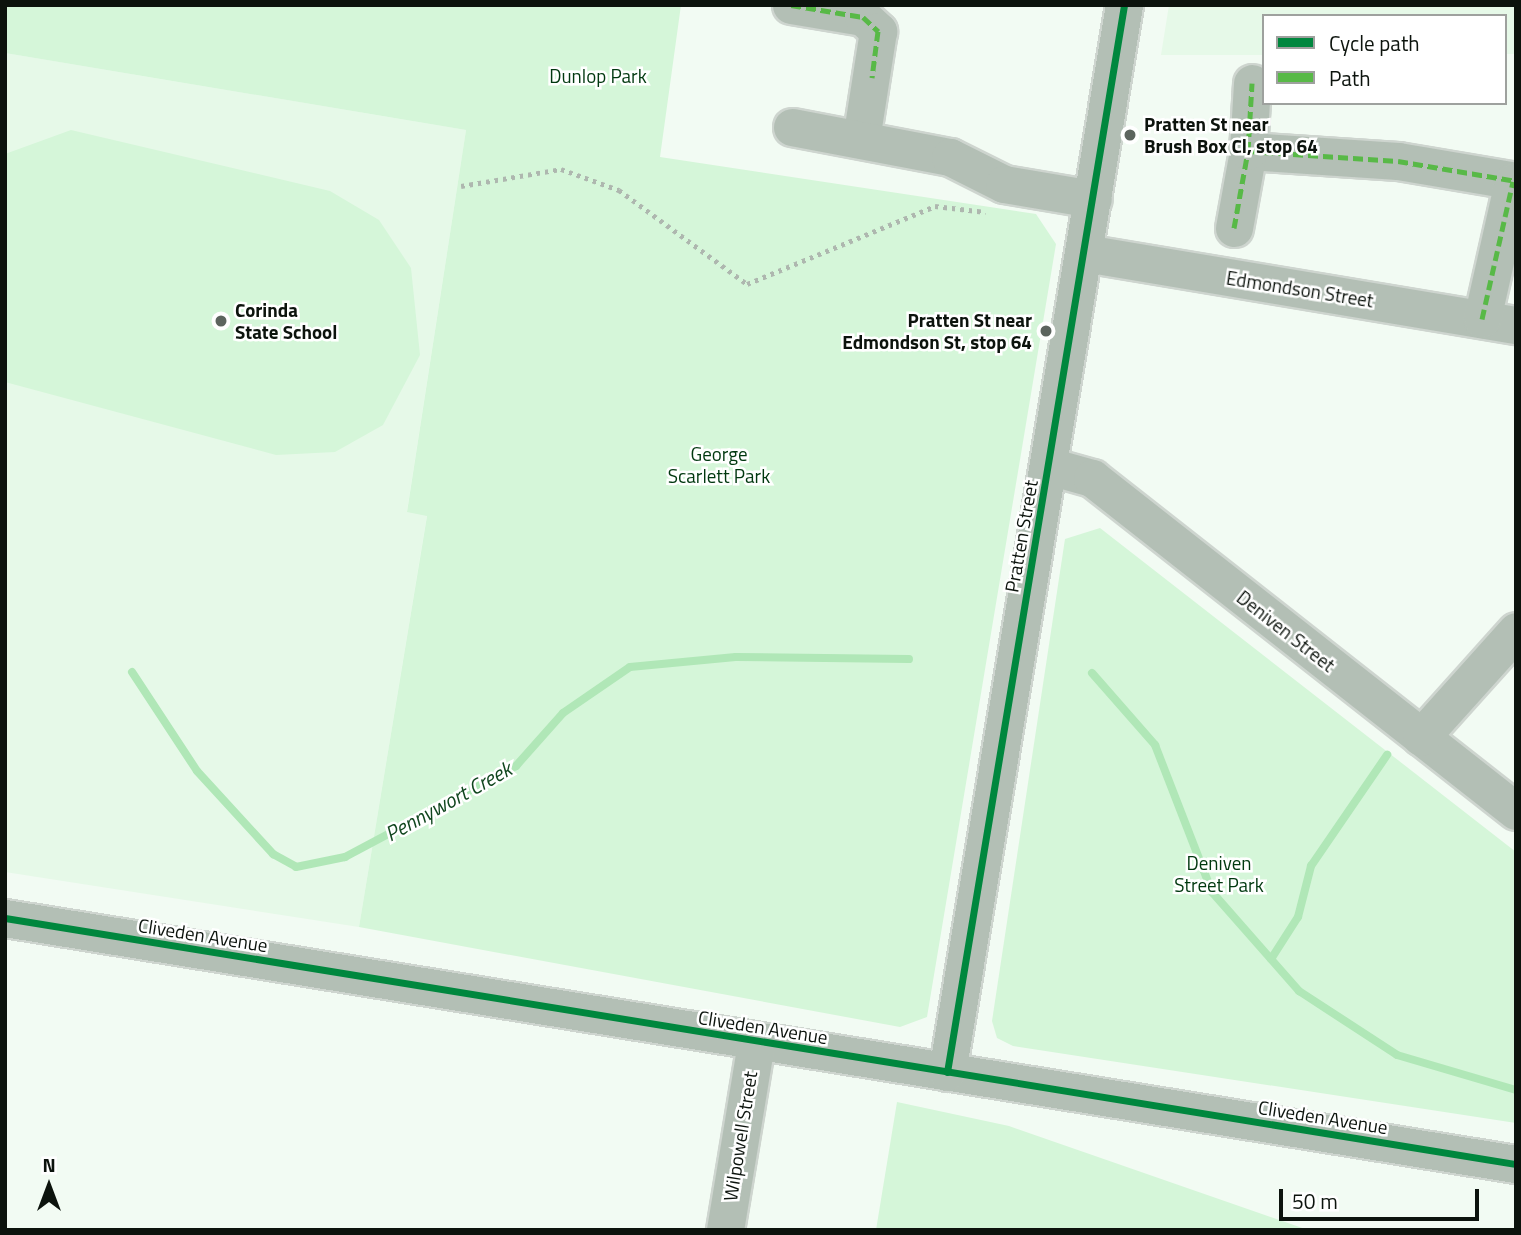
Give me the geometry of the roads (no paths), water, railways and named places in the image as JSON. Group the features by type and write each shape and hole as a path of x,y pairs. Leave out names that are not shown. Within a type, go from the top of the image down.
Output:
{"street":[{"path":"791,5 863,17 878,31 861,139"},
{"name":"Pratten Street","path":"947,1072 1085,253 1124,5"},
{"path":"1234,228 1248,150 1252,83"},
{"path":"792,127 950,157 1004,184 1093,199"},
{"path":"1248,150 1398,161 1514,181 1499,322"},
{"name":"Edmondson Street","path":"1085,253 1499,322"},
{"name":"Deniven Street","path":"1049,466 1092,478 1516,811"},
{"path":"1421,737 1516,631"},
{"name":"Cliveden Avenue","path":"5,918 1516,1164"},
{"name":"Wilpowell Street","path":"725,1230 756,1042"}],"waterway":[{"name":"Pennywort Creek","path":"132,672 197,771 273,854 296,867 345,857 516,766 563,713 630,667 736,657 909,659"},
{"name":"Pennywort Creek","path":"1092,673 1155,745 1212,892 1299,991 1397,1055 1516,1090"},
{"path":"1271,959 1298,917 1311,866 1387,755"}],"place":[{"name":"Pratten St near Brush Box Cl, stop 64","path":"1130,135"},
{"name":"Corinda State School","path":"221,321"},
{"name":"Pratten St near Edmondson St, stop 64","path":"1046,331"}],"park label":[{"name":"Dunlop Park","path":"598,76"},
{"name":"George Scarlett Park","path":"719,465"},
{"name":"Deniven Street Park","path":"1219,874"}]}
